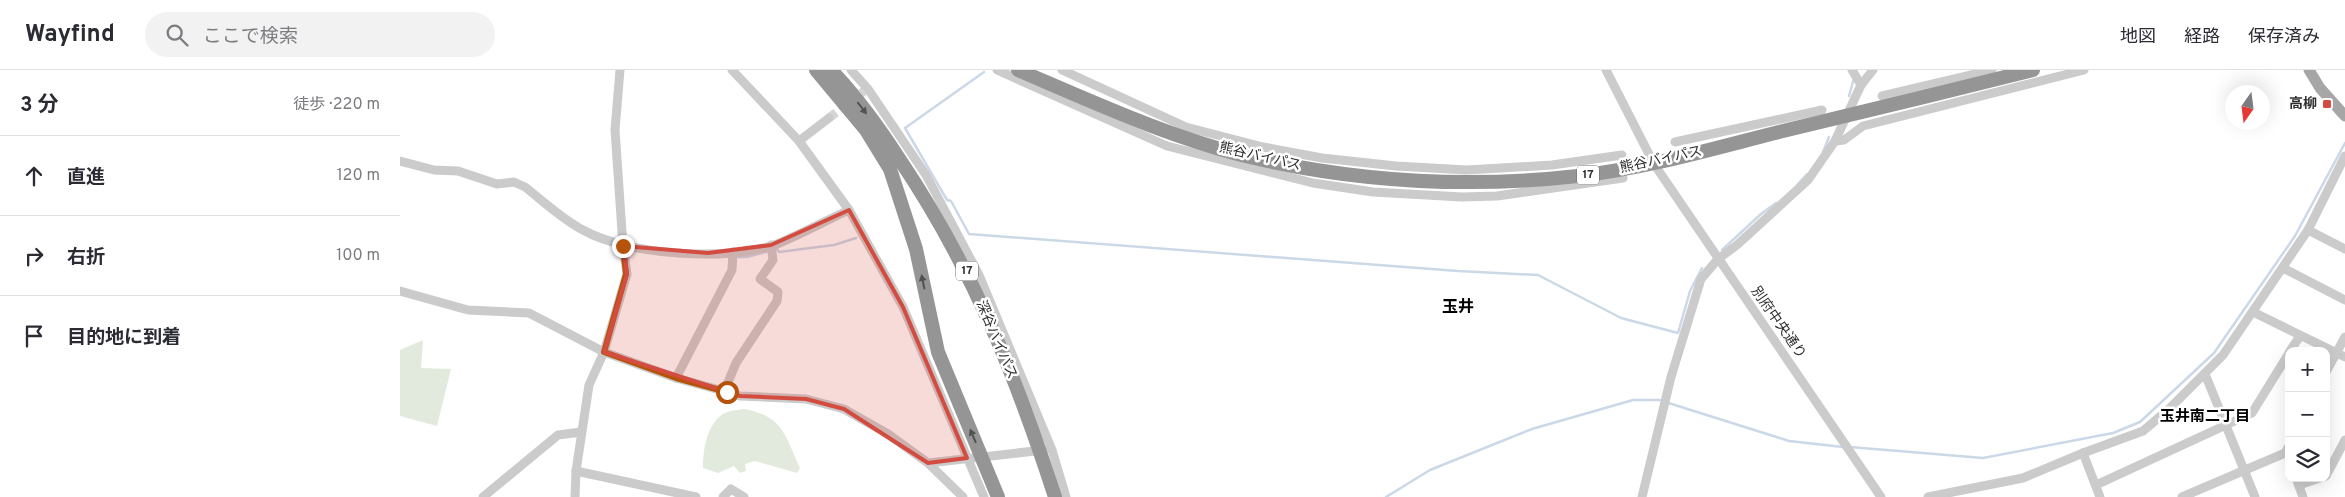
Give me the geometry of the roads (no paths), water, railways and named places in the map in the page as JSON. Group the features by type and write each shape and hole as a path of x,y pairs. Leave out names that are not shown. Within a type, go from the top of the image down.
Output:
{"highway":[{"path":"816,70 866,130 890,169 916,249 938,352 998,497"},
{"name":"深谷バイパス","path":"831,70 883,134 930,205 967,272 1046,450 1055,497"},
{"name":"17","path":"1018,70 1114,111 1138,119"},
{"name":"17","path":"1041,70 1111,103 1138,119"},
{"name":"熊谷バイパス","path":"1138,119 1193,141 1254,158 1318,170 1406,181 1467,176 1578,176 1654,164 1849,115 1946,86 2033,70"}],"main road":[{"path":"2309,70 2320,88 2345,116"}],"street":[{"path":"575,497 576,471 589,385 604,352 626,274 615,130 620,70"},
{"path":"732,70 799,141 849,210 903,307 984,497"},
{"path":"851,70 926,176 979,275 1066,497"},
{"path":"997,70 1167,146 1318,170"},
{"path":"1062,70 1186,127 1263,147 1373,192 1467,197 1497,196 1623,178"},
{"name":"別府中央通り","path":"1606,70 1654,164 1881,497"},
{"path":"1852,70 1861,85"},
{"path":"1642,497 1667,393 1700,279 1718,259 1737,245 1808,180 1835,141 1849,115 1861,85 1873,70"},
{"path":"1882,96 1946,86 1992,70"},
{"path":"1835,141 1844,140 1863,126 2084,70"},
{"path":"1675,142 1782,131 1822,110"},
{"path":"799,141 829,118"},
{"path":"1467,197 1467,176 1622,155"},
{"path":"1928,497 2023,478 2142,431 2169,409 2223,355 2254,312 2308,230 2345,156"},
{"path":"400,161 434,170 458,171 497,184 514,182 525,187 582,230 623,246 659,252 733,255 771,245 849,210"},
{"path":"2308,230 2345,249"},
{"path":"724,392 736,363 777,300 778,292 760,279 773,260 771,245"},
{"path":"676,378 732,270 733,255"},
{"path":"2283,268 2345,300"},
{"path":"400,291 468,310 529,313 604,352 676,378 724,392 740,396 806,399 844,410 888,434 928,463 963,497"},
{"path":"2254,312 2341,355"},
{"path":"2293,347 2300,336"},
{"path":"2330,367 2341,355 2345,337"},
{"path":"2096,485 2252,413 2285,360"},
{"path":"2205,374 2227,424 2255,497"},
{"path":"484,497 558,435 581,432"},
{"path":"2330,468 2345,440"},
{"path":"928,463 1046,450"},
{"path":"2083,453 2100,497"},
{"path":"2182,497 2199,493 2244,469 2285,455"},
{"path":"576,471 696,497"},
{"path":"2297,482 2303,497"},
{"path":"723,497 731,489 744,497"}],"waterway":[{"path":"984,72 905,128 947,200 951,201 969,234 1458,271 1538,275 1621,318 1678,333 1690,291 1702,268"},
{"path":"1849,96 1854,78"},
{"path":"1823,152 1829,137"},
{"path":"1850,447 1983,458 2113,433 2140,422 2214,353 2295,236 2345,143"},
{"path":"1797,185 1807,174"},
{"path":"1722,250 1761,214 1776,203"},
{"path":"774,249 777,249 779,252 834,245 856,238"},
{"path":"735,257 747,257 769,251"},
{"path":"1386,497 1430,470 1532,429 1633,400 1659,400 1789,441 1843,447"}],"tunnel":[{"path":"829,118 864,91"}],"place":[{"name":"高柳","path":"2327,104"}],"district":[{"name":"玉井","path":"1458,308"},
{"name":"玉井南二丁目","path":"2205,417"}]}
